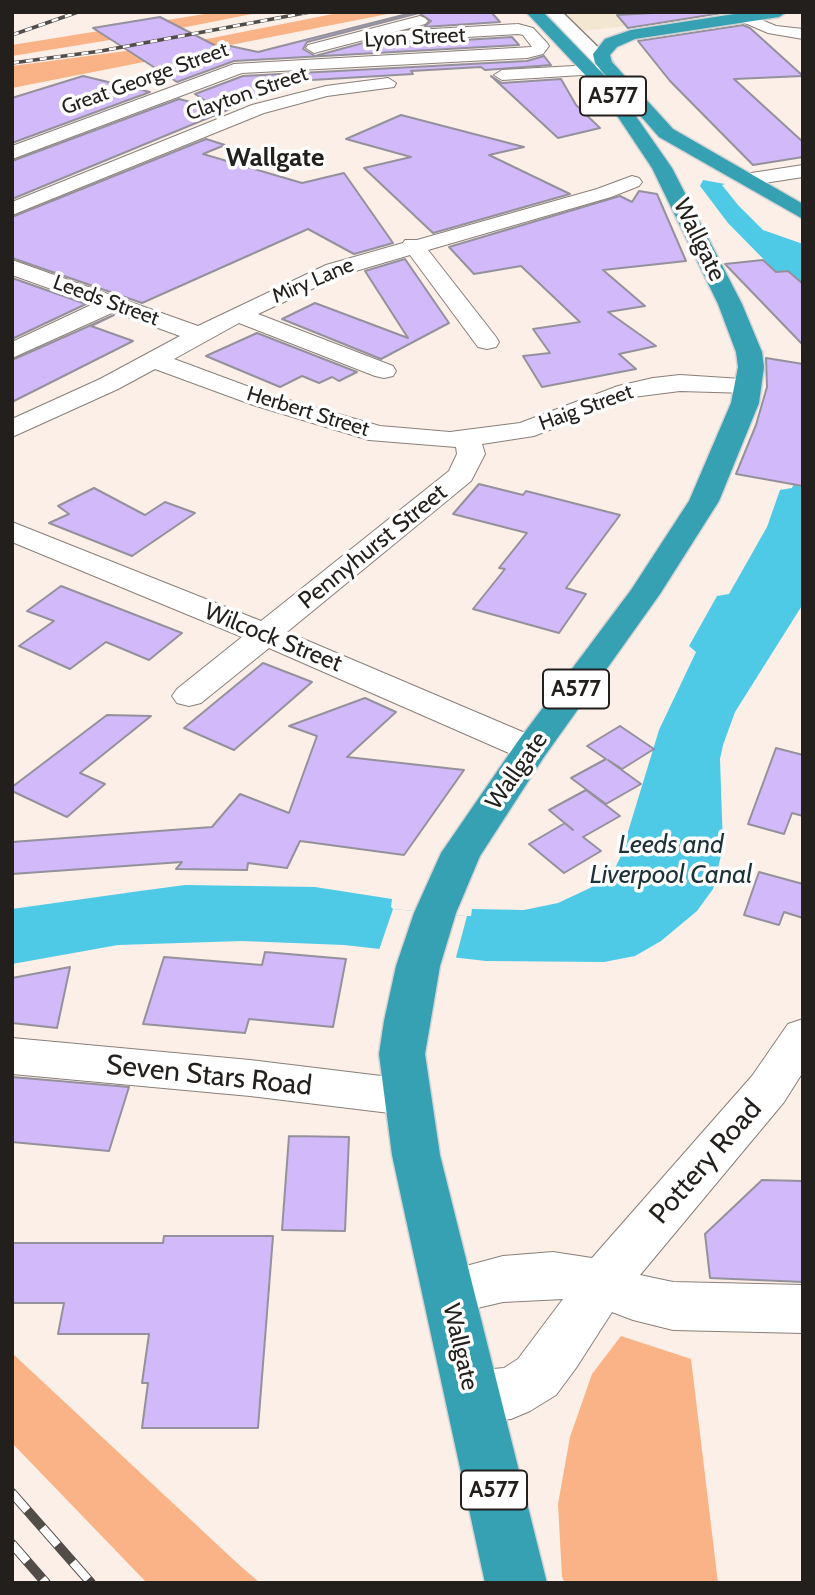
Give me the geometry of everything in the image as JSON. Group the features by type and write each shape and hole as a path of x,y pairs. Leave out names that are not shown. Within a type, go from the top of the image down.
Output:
{"highway":[{"name":"Wallgate","path":"534,12 553,33 598,66 659,127 738,176"},
{"name":"A577","path":"553,33 577,36 661,29 779,12"},
{"name":"A577","path":"598,66 601,54 611,43 661,29"},
{"name":"Wallgate","path":"516,1583 416,1155 402,1054 406,1021 435,913 461,853 531,749 638,603 705,499 733,436 748,385 749,352 741,328 676,194 598,66"},
{"path":"657,161 673,154 697,153"},
{"name":"A577","path":"738,176 803,213"}],"street":[{"name":"Wallgate","path":"553,12 577,36 598,66"},
{"name":"Great George Street","path":"12,153 237,69 268,66 282,56 442,15"},
{"path":"743,17 773,30 803,34"},
{"name":"Lyon Street","path":"268,66 537,51 541,46 528,31 504,29 399,36"},
{"path":"381,31 405,39 430,73"},
{"path":"268,66 274,75 326,91"},
{"path":"478,77 598,66"},
{"name":"Clayton Street","path":"13,208 258,109 326,91 400,82"},
{"path":"153,151 179,158"},
{"path":"738,176 803,171"},
{"name":"Miry Lane","path":"12,429 154,360 238,314 334,270 413,245 604,193 632,182"},
{"path":"413,245 487,342"},
{"name":"Leeds Street","path":"17,273 200,335"},
{"path":"12,351 111,304"},
{"path":"238,314 384,371"},
{"name":"Herbert Street","path":"154,360 262,400 378,434 416,439 467,439"},
{"name":"Haig Street","path":"467,439 525,430 627,391 653,386 680,383 748,385"},
{"name":"Pennyhurst Street","path":"189,696 461,475 471,454 467,439"},
{"name":"Wilcock Street","path":"12,531 264,634 531,749"},
{"name":"Pottery Road","path":"472,1397 511,1393 537,1377 558,1352 602,1283 768,1089 803,1036"},
{"name":"Seven Stars Road","path":"12,1056 250,1078 406,1097"},
{"path":"447,1292 503,1279 553,1275 602,1283 633,1297 673,1306 803,1309"}],"shaded area":[{"path":"217,12 262,12 12,56 12,45"},
{"path":"343,12 398,12 12,88 12,66 187,43"},
{"path":"564,12 665,12 681,20 583,31"},
{"path":"621,1336 691,1359 718,1583 565,1583 562,1577 558,1504 570,1437 592,1374"},
{"path":"12,1353 260,1583 147,1583 12,1443"}],"water":[{"path":"703,180 725,184 722,185 738,205 763,230 803,244 803,290 784,280 728,223 700,186"},
{"name":"Leeds and Liverpool Canal","path":"803,460 803,604 735,712 723,745 720,759 723,847 713,889 697,911 661,941 635,956 604,962 486,961 344,945 242,941 118,945 12,964 12,909 185,885 315,887 392,899 393,909 467,916 471,916 472,909 524,910 558,903 590,888 613,872 620,858 659,730 696,652 689,646 717,596 729,594 767,527 780,490 792,488"}],"pier":[{"path":"393,909 467,916 455,961 378,953"}],"building":[{"path":"415,12 491,12 500,22 424,27 431,21 419,13 307,42 303,49 315,56 389,36 399,44 512,37 519,45 234,61 177,82 93,28 160,17 220,48 230,46 258,52"},
{"path":"728,12 628,28 617,15"},
{"path":"743,25 750,28 803,76 734,79 803,142 803,157 753,165 670,81 638,41"},
{"path":"544,56 551,65 485,70 481,67 411,71 413,74 261,83 259,97 12,199 12,161 179,99 218,109 195,94 243,76 527,61"},
{"path":"83,76 150,92 12,143 12,98"},
{"path":"491,76 502,83 561,79 576,105 600,128 558,138"},
{"path":"401,115 524,147 489,155 570,194 433,233 364,168 411,157 346,139"},
{"path":"206,139 225,145 203,154 302,183 344,173 393,243 354,254 308,229 142,303 12,258 12,217"},
{"path":"639,191 657,194 686,261 603,270 645,306 608,312 656,346 619,354 636,369 542,387 523,356 550,353 533,329 580,322 521,266 474,274 449,247 620,196 632,202"},
{"path":"405,259 449,323 381,359 282,319 315,303 408,338 365,271"},
{"path":"763,260 776,272 788,271 803,284 803,345 725,264"},
{"path":"12,278 86,304 12,339"},
{"path":"114,315 91,326 133,341 12,402 12,360"},
{"path":"257,333 357,372 339,381 332,377 319,383 302,376 280,387 206,356"},
{"path":"766,358 803,364 803,486 736,474 756,425 767,387"},
{"path":"479,484 523,495 526,491 620,515 566,588 586,594 559,633 473,609 505,569 499,568 527,533 453,514"},
{"path":"94,488 145,515 165,502 195,513 132,556 49,523 69,514 58,506"},
{"path":"61,586 182,633 149,660 106,642 70,669 19,646 54,621 27,611"},
{"path":"263,663 312,682 234,750 184,728"},
{"path":"365,698 396,712 347,757 464,770 404,855 300,841 287,868 248,863 247,870 176,869 182,862 12,874 12,842 212,827 240,794 289,813 317,736 289,726"},
{"path":"107,715 151,716 80,773 105,784 67,817 12,791 12,787"},
{"path":"620,726 654,749 622,769 608,760 641,784 606,804 571,778 606,759 587,746"},
{"path":"776,748 803,755 803,816 792,813 784,834 748,824"},
{"path":"586,790 620,816 583,837 601,851 564,873 529,844 565,823 549,810"},
{"path":"759,872 803,884 803,918 784,912 779,925 744,915"},
{"path":"265,952 346,959 333,1027 249,1019 245,1033 143,1024 164,957 262,965"},
{"path":"70,967 57,1028 12,1023 12,978"},
{"path":"12,1077 129,1087 109,1151 12,1142"},
{"path":"289,1136 349,1137 345,1231 282,1230"},
{"path":"762,1180 803,1181 803,1282 710,1278 705,1234"},
{"path":"164,1236 273,1236 258,1428 142,1428 148,1383 142,1383 149,1334 58,1334 64,1303 12,1303 12,1243 163,1243"}],"railway":[{"path":"12,35 78,12"},
{"path":"12,63 101,51 310,12"},
{"path":"12,1493 91,1583"},
{"path":"12,1544 46,1583"}],"district":[{"name":"Wallgate","path":"275,158"}]}
